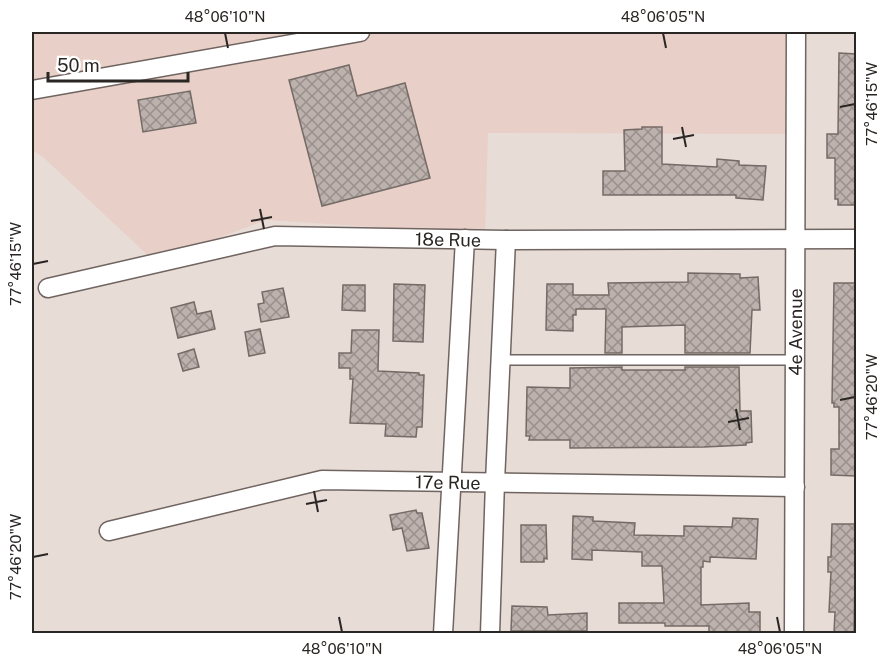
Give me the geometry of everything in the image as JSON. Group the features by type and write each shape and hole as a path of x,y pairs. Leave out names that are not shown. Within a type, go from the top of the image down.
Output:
{"street":[{"path":"32,90 360,32"},
{"name":"4e Avenue","path":"794,633 796,32"},
{"name":"18e Rue","path":"48,288 275,236 506,240 856,239"},
{"path":"443,633 465,239"},
{"path":"490,633 506,240"},
{"name":"17e Rue","path":"108,531 322,480 795,487"}],"lane":[{"path":"500,360 795,360"}],"shaded area":[{"path":"32,32 793,32 794,134 488,133 485,234 266,220 155,262 43,157 32,150"}],"building":[{"path":"839,53 856,54 856,205 838,205 838,199 835,199 835,158 827,158 827,134 838,134"},
{"path":"349,65 357,96 405,83 430,178 322,206 289,80"},
{"path":"190,91 196,123 143,132 138,100"},
{"path":"642,127 662,127 662,164 717,167 717,159 739,161 739,165 766,166 763,200 736,198 736,195 603,195 603,171 625,171 624,130 642,129"},
{"path":"688,273 740,274 740,278 758,277 760,310 752,310 750,353 685,353 685,325 622,327 622,353 605,353 606,309 576,309 576,315 573,315 573,331 546,330 547,284 573,284 573,295 609,295 608,283 688,282"},
{"path":"834,283 856,283 856,476 831,475 831,449 839,449 839,407 834,407 832,403"},
{"path":"394,284 425,285 423,342 393,341"},
{"path":"343,285 365,285 365,311 342,310"},
{"path":"283,288 289,317 261,322 258,304 264,303 262,292"},
{"path":"194,302 197,314 211,311 215,329 178,338 171,308"},
{"path":"260,329 265,353 249,356 245,332"},
{"path":"352,330 379,330 378,371 424,375 422,427 417,427 416,437 385,436 386,424 350,423 353,379 350,379 350,368 339,368 339,353 351,353"},
{"path":"194,349 199,367 183,371 178,354"},
{"path":"622,367 622,370 685,370 685,367 739,367 740,411 751,411 752,442 746,445 704,447 570,448 570,440 529,440 530,436 526,436 527,387 570,388 570,368"},
{"path":"416,510 417,513 422,513 429,548 407,551 402,528 393,530 390,515"},
{"path":"573,516 593,517 593,521 635,523 634,535 684,536 684,526 732,527 733,518 758,519 756,559 710,557 710,562 703,561 701,605 749,603 749,612 760,612 760,633 709,633 709,626 619,623 619,603 664,603 662,566 642,566 642,552 592,550 592,560 572,559"},
{"path":"832,524 856,524 854,633 834,633 835,612 829,612 831,572 828,572 828,557 831,557"},
{"path":"521,525 546,525 547,559 544,558 544,562 521,562"},
{"path":"512,606 547,607 548,615 587,613 587,631 511,631"}]}
